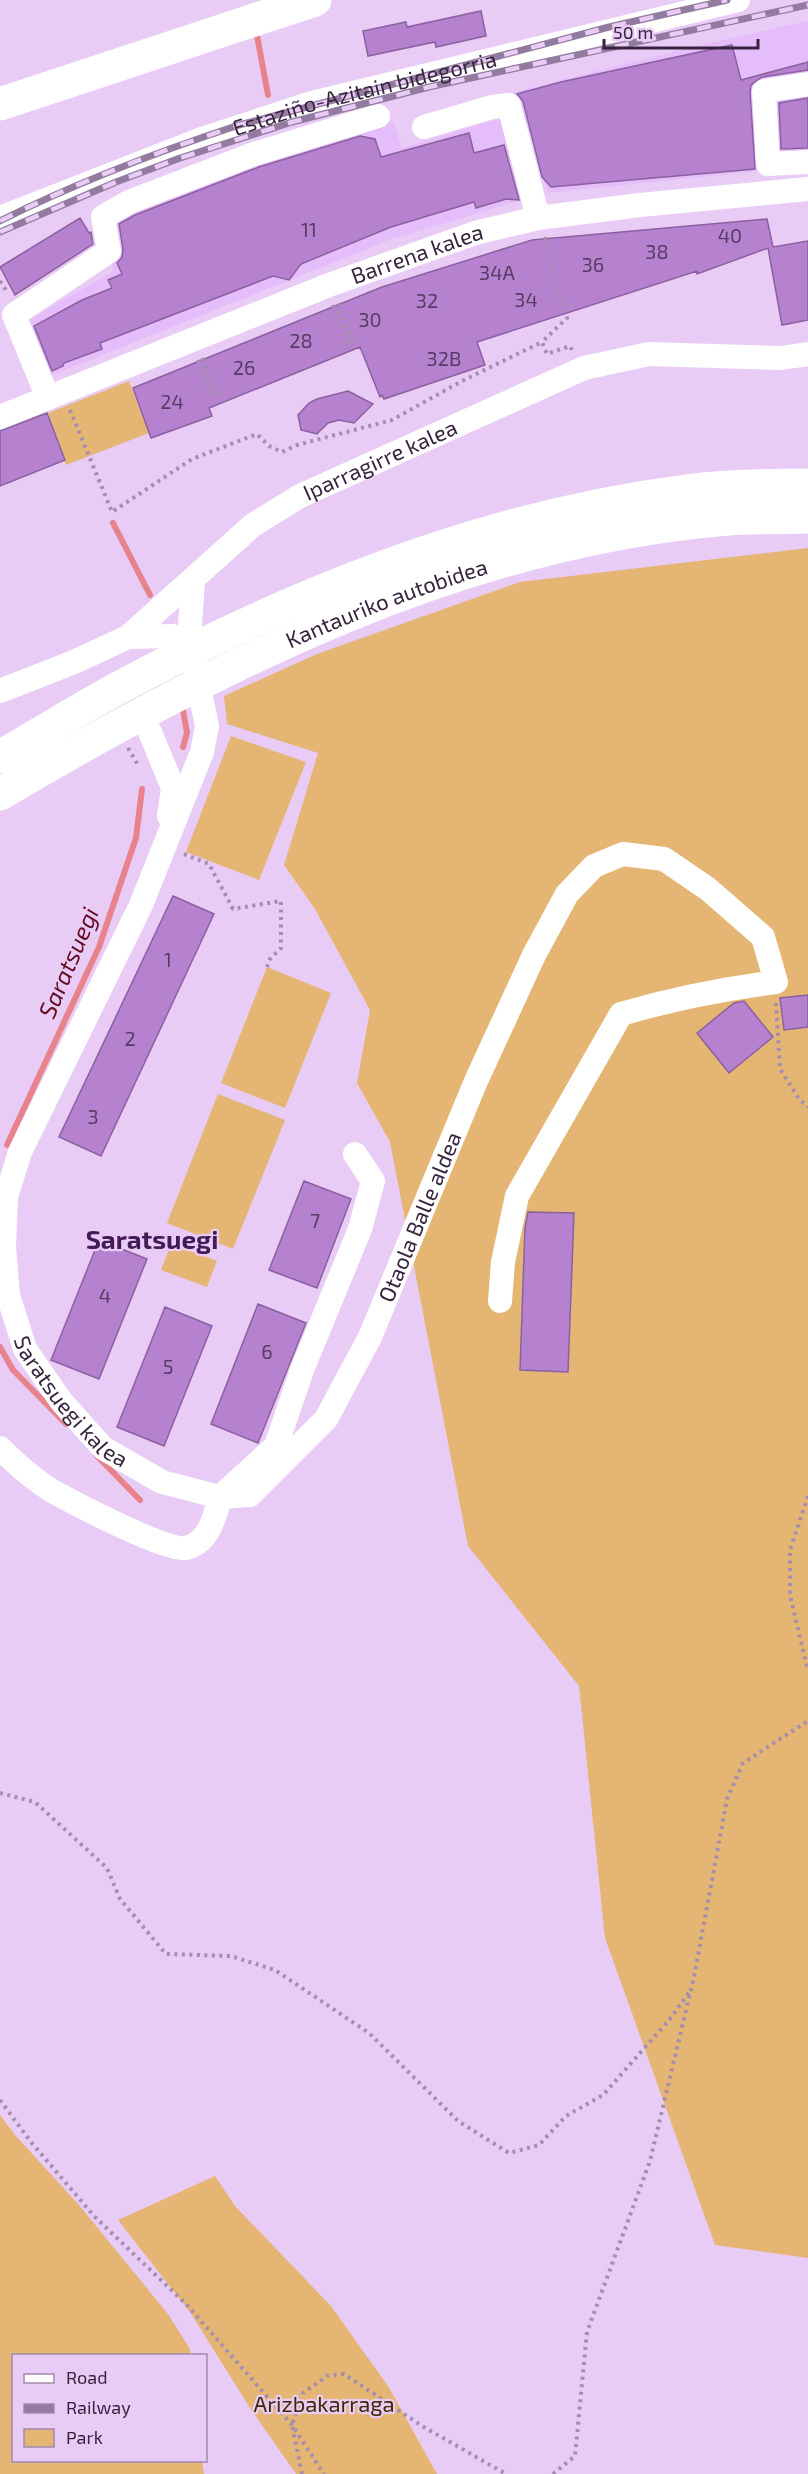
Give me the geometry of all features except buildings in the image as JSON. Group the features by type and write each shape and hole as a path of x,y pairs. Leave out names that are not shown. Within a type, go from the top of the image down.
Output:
{"highway":[{"path":"0,104 172,36 247,0"},
{"path":"0,82 315,0"},
{"name":"Kantauriko autobidea","path":"0,794 100,734 177,693 278,628 380,567 494,530 551,516 685,491 808,484"},
{"name":"Kantauriko autobidea","path":"0,757 121,687 214,639 278,628 363,608 418,588 541,550 663,527 718,520 808,517"}],"street":[{"name":"Estaziño-Azitain bidegorria","path":"0,218 202,139 312,103 738,0"},
{"path":"808,84 764,91 768,164 808,162"},
{"path":"424,127 492,107 509,105 541,223"},
{"path":"58,400 14,315 109,250 103,217 129,202 254,154 378,116"},
{"name":"Barrena kalea","path":"0,417 58,400 329,285 475,234 640,205 808,189"},
{"name":"Iparragirre kalea","path":"0,691 128,637 253,525 300,496 584,368 649,354 781,358 808,354"},
{"name":"Saratsuegi kalea","path":"193,580 189,640 207,726 202,752 132,924 20,1152 6,1197 4,1247 8,1295 25,1349 61,1401 103,1448 162,1482 220,1497"},
{"path":"128,637 172,636 189,640"},
{"name":"Saratsuegi kalea","path":"150,732 173,788 165,845"},
{"name":"Otaola Balle aldea","path":"220,1497 250,1495 326,1419 370,1337 476,1081 534,955 567,894 594,866 623,854 664,859 708,890 763,937 776,982"},
{"path":"500,1301 503,1262 517,1196 621,1014 714,990 776,982"},
{"path":"0,1448 21,1469 54,1491 170,1547 186,1548 205,1536 213,1522 220,1497 276,1446 302,1370 360,1229 373,1181 355,1154"}],"path":[{"path":"58,400 112,512 192,459 257,434 269,446 282,452 297,445 392,420 462,381 542,342 567,318 557,290 541,223"},
{"path":"337,296 353,341"},
{"path":"331,298 353,341"},
{"path":"340,346 353,341"},
{"path":"542,342 547,354 570,346 573,353"},
{"path":"199,349 216,393"},
{"path":"199,363 210,395 221,391"},
{"path":"165,845 209,864 233,909 280,901 280,948 270,959 267,967"},
{"path":"776,982 780,1070 799,1099 808,1107"},
{"path":"808,1496 790,1550 790,1595 808,1671"},
{"path":"553,2474 575,2456 587,2331 650,2161 691,1990 727,1799 742,1763 808,1721"},
{"path":"0,1793 35,1802 107,1868 120,1899 166,1954 231,1956 275,1970 369,2033 458,2121 509,2153 539,2145 566,2116 603,2095 670,2019 691,1990"},
{"path":"0,2100 31,2142 94,2216 187,2305 292,2425 324,2474"},
{"path":"302,2474 292,2425 303,2393 327,2376 344,2374 422,2426 506,2474"}],"shaded area":[{"path":"808,21 808,166 547,193 526,120 519,118 514,92 709,43"},
{"path":"508,116 525,199 392,239 47,377 25,322 112,272 115,251 108,220 336,130 393,121 402,148"}],"green space":[{"path":"129,381 149,433 66,465 48,413"},
{"path":"808,548 808,2258 715,2245 605,1938 579,1686 468,1546 390,1142 357,1083 370,1010 315,909 284,865 318,753 227,724 224,696 317,654 520,582"},
{"path":"231,736 306,762 259,880 186,852"},
{"path":"267,967 331,993 285,1108 221,1083"},
{"name":"Saratsuegi","path":"218,1094 285,1120 233,1249 167,1223"},
{"name":"Saratsuegi","path":"171,1244 217,1261 207,1287 161,1270"},
{"name":"Arizbakarraga","path":"0,2115 15,2135 79,2205 168,2314 191,2354 12,2354 12,2462 202,2462 204,2474 0,2474"},
{"name":"Arizbakarraga","path":"215,2176 235,2206 331,2306 388,2386 437,2474 296,2474 250,2408 190,2312 118,2220"}],"waterway":[{"path":"256,30 268,95"},
{"name":"Saratsuegi","path":"113,523 150,595"},
{"name":"Saratsuegi","path":"183,710 187,733 183,747"},
{"name":"Saratsuegi","path":"7,1145 99,947 136,838 142,789"},
{"name":"Saratsuegi","path":"0,1347 13,1370 66,1424"},
{"name":"Saratsuegi","path":"96,1455 140,1500"}],"railway":[{"path":"0,221 118,168 239,125 609,27 727,0"},
{"path":"0,232 116,182 180,158 292,122 429,87 808,5"}],"district":[{"name":"Saratsuegi","path":"152,1240"}]}
